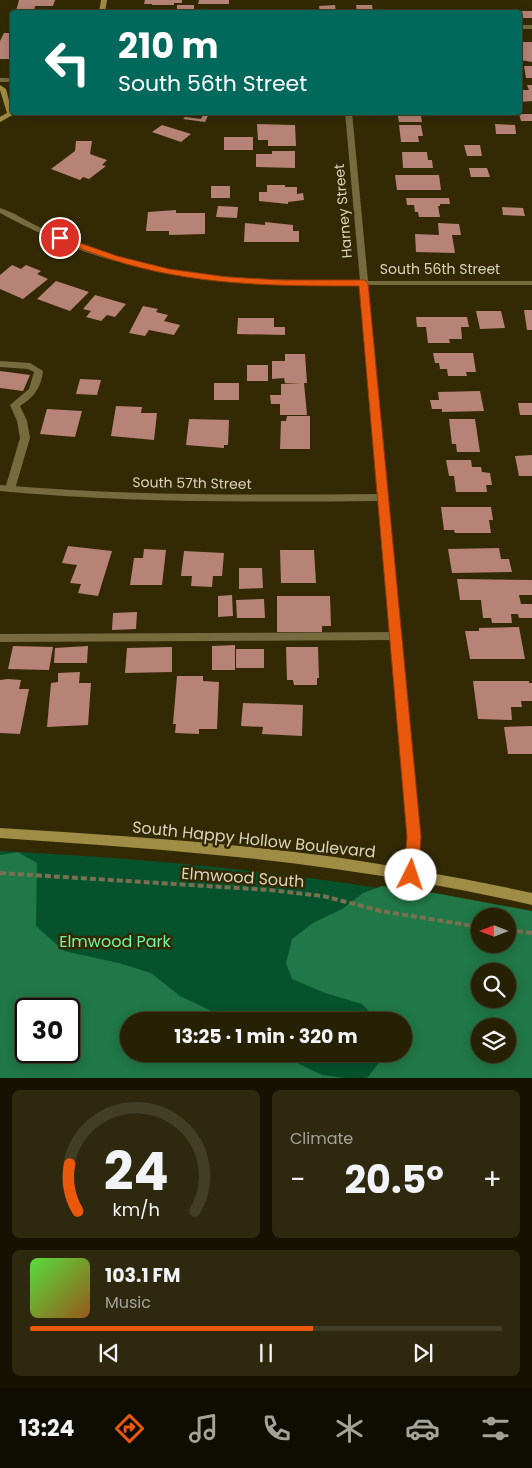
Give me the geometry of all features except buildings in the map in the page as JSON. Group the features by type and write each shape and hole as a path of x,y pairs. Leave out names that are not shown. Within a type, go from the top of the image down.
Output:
{"street":[{"path":"0,87 3,89 10,106"},
{"name":"Harney Street","path":"348,115 414,837 411,875"},
{"name":"South 56th Street","path":"0,210 71,244 114,258 169,272 227,280 280,283 532,282"},
{"path":"0,364 30,366 39,371 38,385 28,396 15,405 22,421 25,438 5,488"},
{"name":"South 57th Street","path":"5,488 186,498 384,497"},
{"path":"0,638 397,636"},
{"name":"South Happy Hollow Boulevard","path":"0,833 202,847 299,858 411,875 532,899"}],"path":[{"name":"Elmwood South","path":"0,874 261,890 323,896 381,911 471,926"},
{"path":"516,931 532,933"}],"green space":[{"name":"Elmwood Park","path":"0,851 134,860 268,873 334,881 490,908 471,908 471,953 516,953 516,914 532,917 532,1078 0,1078"},
{"path":"18,852 37,863 36,926 64,951 119,963 151,973 180,996 214,1012 120,1012 120,1062 295,1062 322,1075 345,1078 0,1078 0,855"},
{"path":"382,886 435,893 516,908 471,908 471,953 516,953 516,908 532,911 532,1078 367,1078 380,1062 412,1062 412,1012 370,1012 362,1004 325,993 292,979 286,963 292,939 313,923 342,909 363,893"}],"route":[{"path":"60,238 71,244 114,258 169,272 227,280 280,283 364,283 414,837 411,875"}]}
